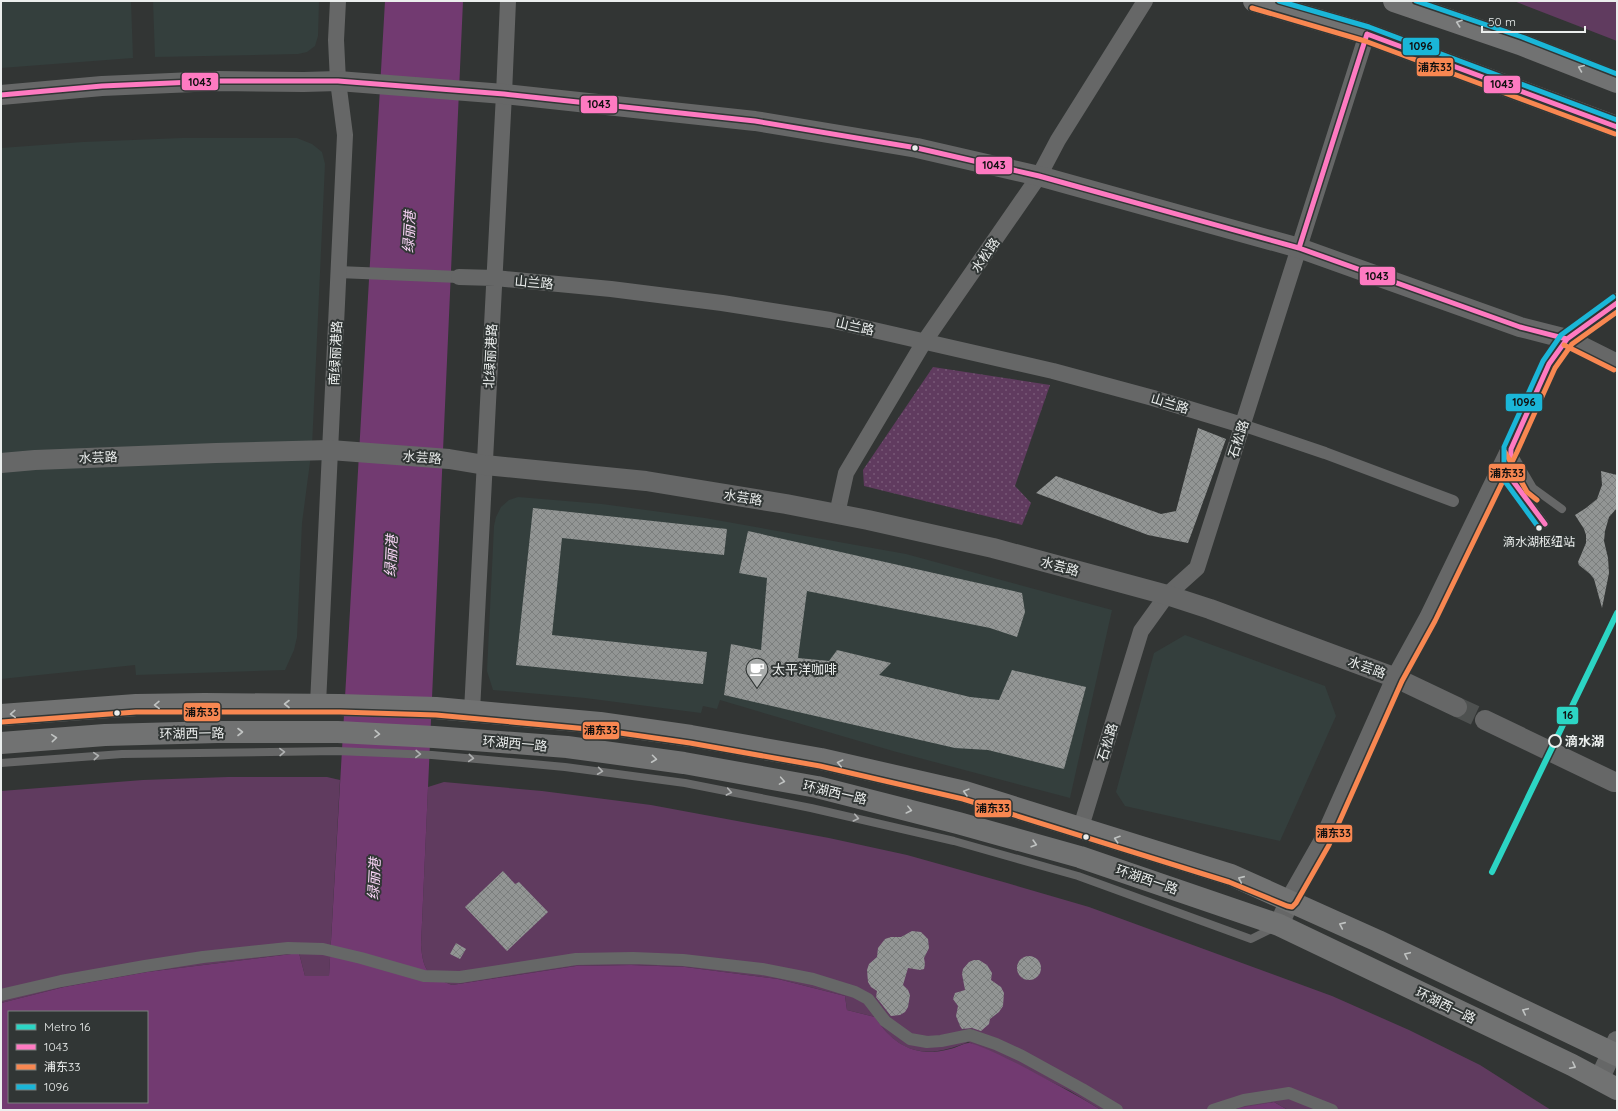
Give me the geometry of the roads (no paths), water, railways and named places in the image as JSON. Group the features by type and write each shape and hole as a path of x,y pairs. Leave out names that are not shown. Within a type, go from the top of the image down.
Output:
{"main road":[{"path":"1254,1 1367,34 1617,128"},
{"path":"1394,1 1520,44 1617,82"},
{"path":"1,714 136,705 318,704 436,708 600,723 691,736 821,759 966,792 1231,875 1290,900 1560,1027 1615,1050"},
{"name":"环湖西一路","path":"1,743 120,735 218,732 338,742 433,746 567,747 684,763 817,787 958,823 1080,857 1279,925 1547,1053 1609,1088"}],"street":[{"name":"南绿丽港路","path":"318,704 345,135 338,81 336,40 338,1"},
{"name":"北绿丽港路","path":"472,711 508,1"},
{"name":"水松路","path":"838,514 846,473 924,342 1039,176 1058,140 1145,1"},
{"name":"石松路","path":"1081,827 1141,631 1167,595 1197,568 1367,34"},
{"path":"1,95 102,86 194,82 338,81 504,94 755,121 917,148 1039,176 1299,248 1520,327 1567,339 1617,364"},
{"path":"338,272 459,276"},
{"name":"山兰路","path":"459,276 611,289 722,303 830,320 1061,373 1153,398 1242,425"},
{"path":"1279,925 1290,900 1323,842 1396,678 1429,618 1511,449 1549,364 1567,339 1617,303"},
{"path":"1242,425 1332,455 1453,501"},
{"name":"水芸路","path":"1,463 35,460 177,454 330,450 449,459 484,465 646,481 786,504 993,548 1167,595 1210,609 1396,678 1457,706"},
{"path":"1485,720 1614,782"},
{"path":"1,995 61,980 203,957 288,948 323,949 424,976 460,977 576,959 633,958 717,963 762,969 813,979 855,992 868,999 885,1021 910,1039 927,1042 970,1035 977,1037 1022,1056 1082,1088 1117,1110"},
{"path":"1609,1088 1615,1050"},
{"path":"1213,1110 1244,1100 1289,1093 1332,1110"}],"lane":[{"path":"1511,449 1533,488 1562,509"},
{"path":"1511,449 1510,477 1545,524"},
{"path":"1,763 122,754 338,742"}],"water":[{"name":"绿丽港","path":"385,1 463,1 421,945 425,967 437,979 452,985 576,966 631,965 685,967 778,979 845,996 847,1010 875,1017 890,1035 906,1047 926,1052 955,1048 963,1044 970,1043 989,1050 1018,1064 1101,1110 1,1110 1,1003 64,987 147,972 299,953 305,976 329,976"},
{"path":"1274,1102 1288,1110 1234,1110 1239,1108"}],"tunnel":[{"path":"1457,707 1485,720"}],"metro line":[{"name":"16","path":"1492,872 1617,613"}],"place":[{"name":"滴水湖枢纽站","path":"1539,528"},
{"name":"太平洋咖啡","path":"757,688"},
{"name":"滴水湖","path":"1555,741"}]}
